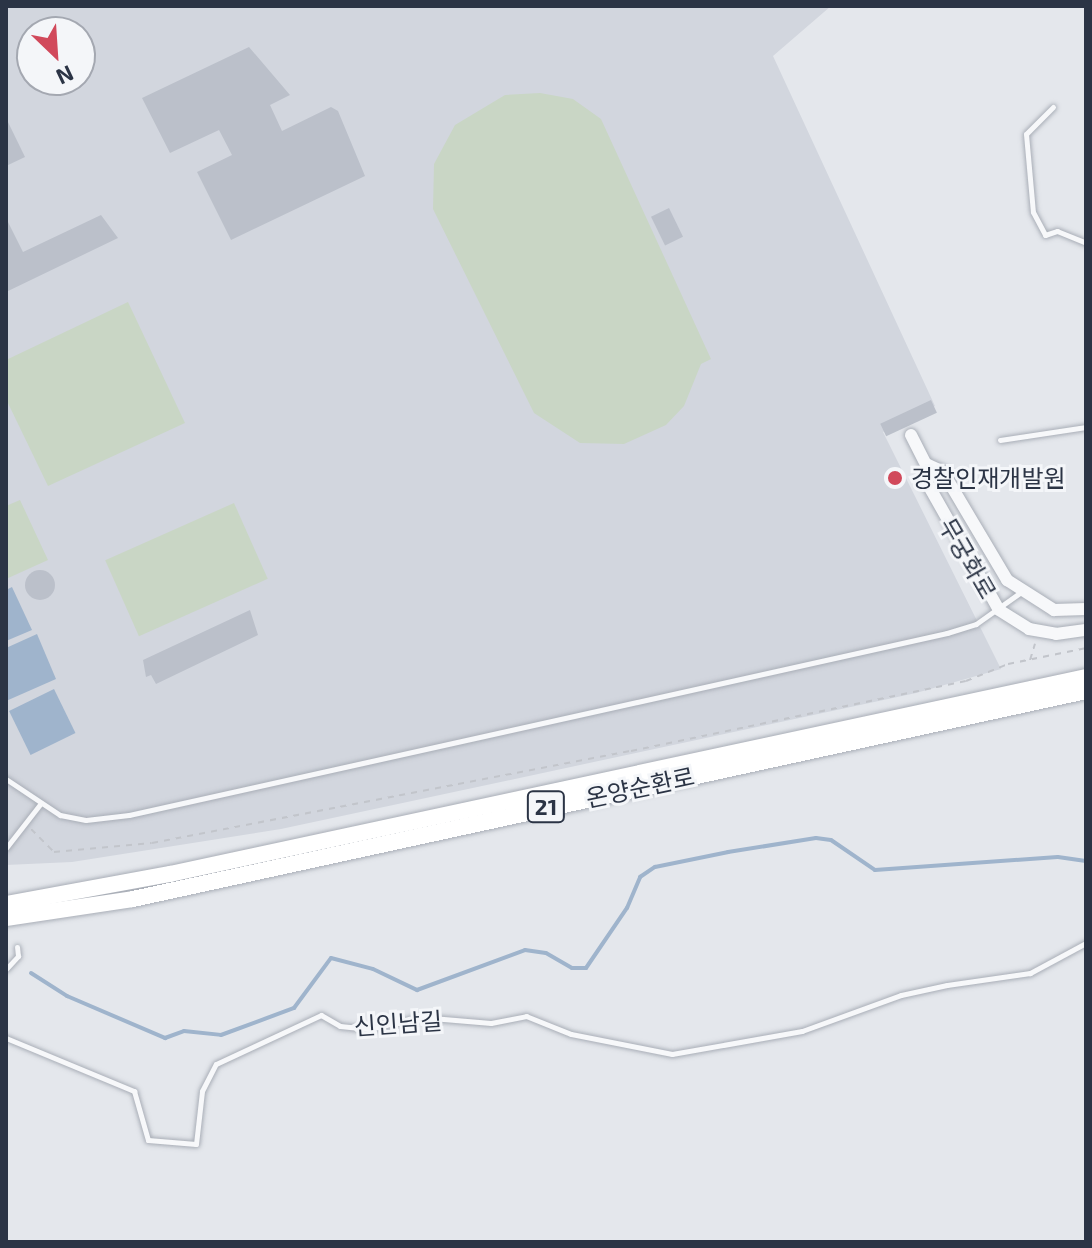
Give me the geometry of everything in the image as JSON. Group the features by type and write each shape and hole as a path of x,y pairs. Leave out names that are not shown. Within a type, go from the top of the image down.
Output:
{"highway":[{"name":"온양순환로","path":"6,904 170,874 1086,677"},
{"name":"온양순환로","path":"6,918 133,899 1086,691"}],"street":[{"name":"무궁화로","path":"911,435 926,464 926,481 999,610 1039,631 1086,630"},
{"name":"무궁화로","path":"926,464 943,472 1007,580 1021,592 1054,610 1086,609"}],"lane":[{"path":"1053,107 1026,134 1033,212 1045,235 1072,234 1086,243"},
{"path":"1000,440 1086,427"},
{"path":"6,779 60,815 86,820 141,812 947,633 999,610 1021,592"},
{"path":"6,848 41,803"},
{"name":"신인남길","path":"6,1038 134,1091 148,1140 196,1144 202,1091 216,1064 321,1015 340,1026 369,1029 420,1017 491,1023 526,1016 571,1034 672,1054 802,1031 916,992 1030,973 1086,943"},
{"path":"6,969 18,956 17,947"}],"path":[{"path":"1030,660 1039,631"},
{"path":"24,825 54,852 152,843 631,751 966,681 1030,660 1086,648"}],"shaded area":[{"name":"경찰인재개발원","path":"6,6 831,6 773,56 935,406 883,432 1001,669 916,693 281,829 72,862 6,865"}],"green space":[{"path":"540,93 573,99 601,119 711,359 701,364 684,406 666,425 624,444 580,443 534,413 433,209 434,164 455,125 505,95"},
{"path":"128,302 185,423 48,486 6,399 6,360"},
{"path":"20,500 48,560 6,579 6,506"},
{"path":"234,503 268,579 139,636 105,560"}],"water":[{"path":"12,587 32,630 6,641 6,590"},
{"path":"37,634 56,679 6,701 6,648"},
{"path":"54,689 75,733 31,755 9,711"}],"building":[{"path":"249,47 290,95 270,105 282,131 331,107 338,111 365,176 231,240 197,172 232,155 219,130 170,153 142,98"},
{"path":"6,118 25,157 6,166"},
{"path":"669,208 683,237 665,246 651,217"},
{"path":"101,215 118,238 6,292 6,218 23,252"},
{"path":"931,400 937,413 886,436 880,424"},
{"path":"40,570 50,575 55,585 50,595 40,600 30,595 25,585 30,575"},
{"path":"250,610 258,635 156,684 151,675 146,677 143,660"}],"waterway":[{"path":"31,973 67,996 165,1038 184,1031 221,1035 294,1008 331,958 373,969 417,990 525,950 546,953 572,968 586,968 627,908 640,877 655,867 728,852 816,838 831,840 875,870 1058,857 1086,861"}],"place":[{"name":"경찰인재개발원","path":"895,478"}]}
